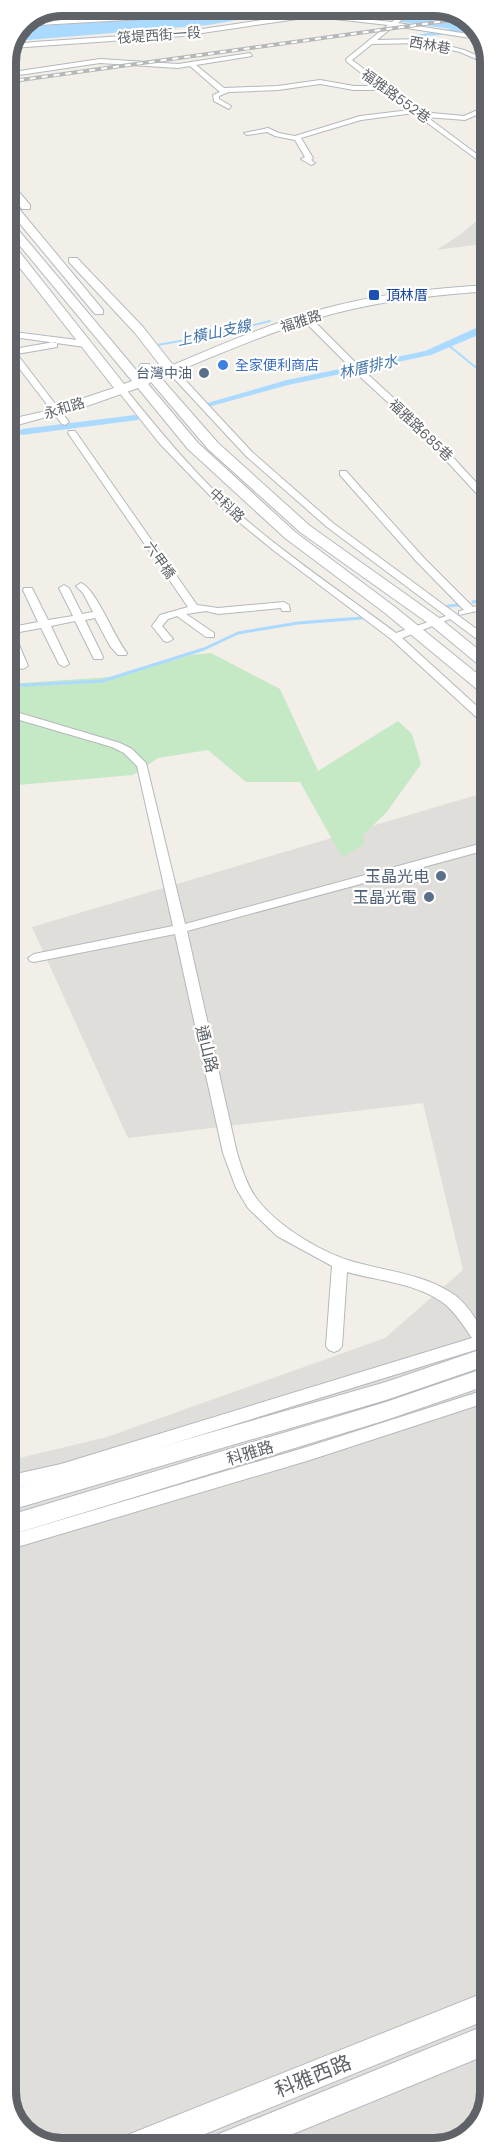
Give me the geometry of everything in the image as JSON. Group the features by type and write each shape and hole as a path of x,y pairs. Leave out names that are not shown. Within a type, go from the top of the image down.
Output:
{"street":[{"path":"39,23 143,17"},
{"name":"筏堤西街一段","path":"20,45 65,40 161,37 295,17 334,17 392,23 472,36"},
{"name":"福雅路552巷","path":"400,17 368,42 349,61 480,159"},
{"name":"西林巷","path":"368,42 422,41 462,51 480,59"},
{"path":"17,73 100,61 167,66 250,54"},
{"path":"190,63 222,90 278,88 320,82 354,88 387,88"},
{"path":"226,90 226,92 217,94 216,100 229,107"},
{"path":"247,133 268,130 277,135 295,138 360,118 420,113 465,118 480,111"},
{"path":"295,138 298,139 309,158 305,159 311,163"},
{"path":"17,206 53,237"},
{"path":"17,209 109,324"},
{"name":"中科路","path":"17,234 147,380 213,446 305,529 437,623 480,659"},
{"path":"68,255 139,330 171,370 249,454 330,525 480,636"},
{"name":"中科路","path":"17,256 163,442 225,506 276,548 395,637 480,715"},
{"name":"福雅路","path":"121,389 306,318 363,304 480,289"},
{"name":"福雅路685巷","path":"306,318 421,428 480,492"},
{"path":"17,335 85,344"},
{"path":"17,348 68,343"},
{"path":"17,359 61,417"},
{"name":"中科路","path":"139,360 147,380 193,446 246,497 290,535 415,630 480,684"},
{"name":"永和路","path":"17,423 61,417 121,389"},
{"name":"六甲橋","path":"72,433 194,608"},
{"path":"343,473 389,523 399,538 431,574 470,610"},
{"path":"81,586 87,591 115,646 122,652"},
{"path":"64,588 98,657"},
{"path":"28,590 64,664"},
{"path":"168,639 157,626 164,617 177,612 194,608 218,610 284,605 286,609"},
{"path":"395,637 480,608"},
{"path":"177,612 210,635"},
{"path":"17,628 99,614"},
{"path":"17,652 23,666"},
{"name":"通山路","path":"17,715 116,746 128,751 142,765 178,929 222,1108 231,1162 242,1188 256,1208 287,1235 340,1264 405,1281 445,1296 458,1307 480,1342"},
{"path":"34,958 178,929 278,904 480,848"},
{"path":"334,1346 340,1264"},
{"path":"17,1481 62,1471 480,1357"},
{"name":"科雅路","path":"17,1498 386,1391 480,1358"},
{"name":"科雅路","path":"17,1523 386,1411 480,1359"},
{"name":"科雅路","path":"17,1540 173,1495 407,1423 480,1398"},
{"name":"科雅西路","path":"160,2137 480,2008"},
{"name":"科雅西路","path":"248,2138 480,2043"}],"shaded area":[{"path":"480,218 480,244 436,250"},
{"path":"480,794 480,2097 471,2119 452,2134 434,2138 54,2137 32,2126 19,2106 17,2100 17,1459 107,1437 385,1338 463,1270 423,1103 128,1138 32,927"}],"green space":[{"path":"211,653 280,689 318,771 398,721 412,734 421,764 386,813 362,836 365,844 342,857 300,782 246,782 208,750 158,758 133,775 17,785 17,683 111,677 191,655"}],"water":[{"path":"254,17 208,25 22,40 34,26 167,18"},
{"path":"366,17 446,18 469,33 410,36 451,29"}],"waterway":[{"name":"上橫山支線","path":"157,345 210,336 270,321"},
{"name":"林厝排水","path":"208,404 287,383 428,353 480,330"},
{"path":"447,344 480,371"},
{"name":"林厝排水","path":"22,432 135,418"},
{"path":"473,602 480,600"},
{"path":"448,606 459,605"},
{"path":"17,685 102,681 204,649 238,633 298,623 362,618"}],"railway":[{"path":"17,80 452,20"}],"place":[{"name":"頂林厝","path":"374,295"},
{"name":"全家便利商店","path":"223,365"},
{"name":"台灣中油","path":"204,373"},
{"name":"玉晶光电","path":"441,876"},
{"name":"玉晶光電","path":"429,897"}]}
